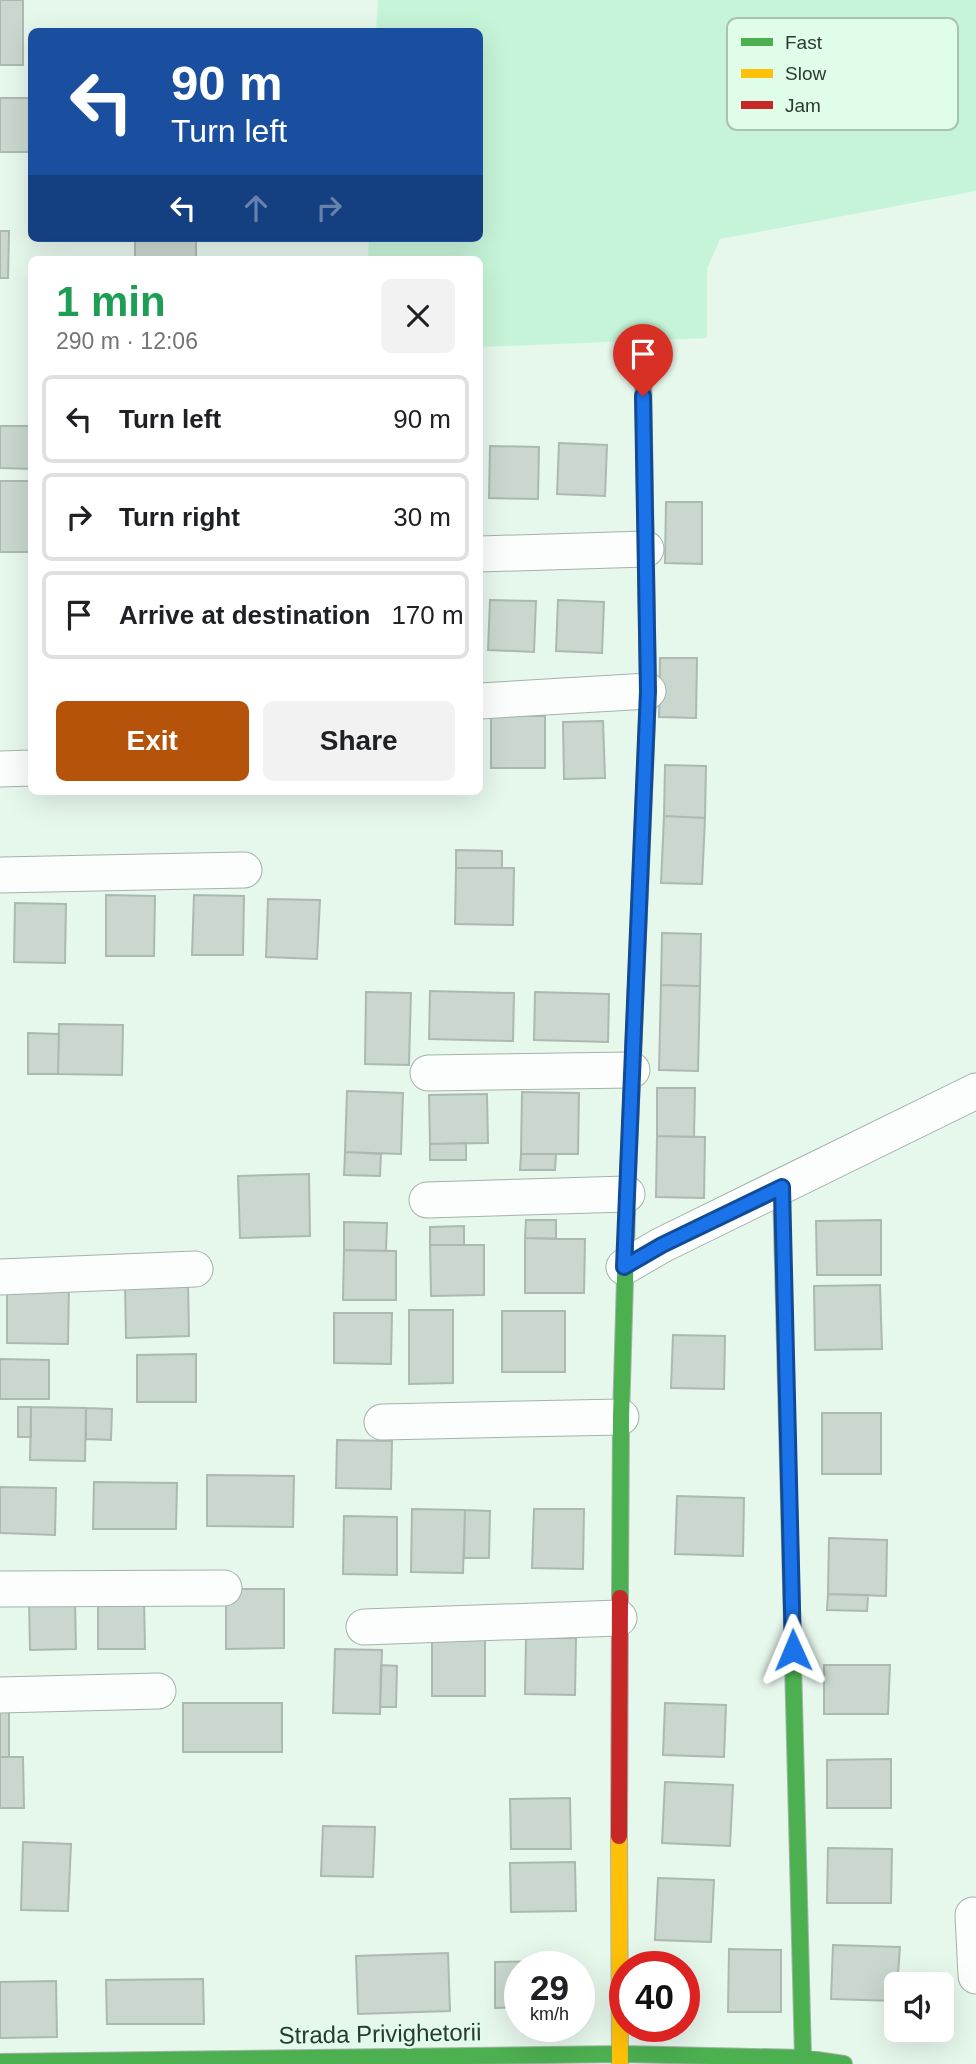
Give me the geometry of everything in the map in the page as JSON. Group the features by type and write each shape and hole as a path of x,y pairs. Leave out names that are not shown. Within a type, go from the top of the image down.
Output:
{"street":[{"path":"621,2059 621,1417 626,1194 648,691 643,370"},
{"path":"483,554 646,549"},
{"path":"483,701 648,691"},
{"path":"0,769 28,768"},
{"path":"0,875 244,870"},
{"path":"428,1073 632,1070"},
{"path":"624,1267 662,1245 976,1091"},
{"path":"782,1187 803,2058"},
{"path":"427,1200 626,1194"},
{"path":"0,1277 195,1269"},
{"path":"382,1422 621,1417"},
{"path":"0,1589 223,1588"},
{"path":"364,1627 619,1618"},
{"path":"0,1695 158,1691"},
{"path":"973,1915 976,1976"},
{"name":"Strada Privighetorii","path":"0,2062 803,2058 845,2064"}],"green space":[{"path":"378,0 976,0 976,191 720,239 707,269 707,338 483,347 483,256 368,256 369,242 483,242 483,28 376,28"}],"building":[{"path":"0,0 23,0 23,65 0,65"},
{"path":"0,98 28,98 28,152 0,152"},
{"path":"0,231 9,231 8,278 0,278"},
{"path":"135,242 196,242 196,256 135,256"},
{"path":"0,426 28,426 28,469 0,468"},
{"path":"559,443 607,445 605,496 557,494"},
{"path":"490,446 539,447 538,499 489,498"},
{"path":"0,481 28,481 28,552 0,552"},
{"path":"666,502 702,502 702,564 665,563"},
{"path":"490,600 536,601 534,652 488,650"},
{"path":"558,600 604,602 602,653 556,651"},
{"path":"660,658 697,658 696,718 659,717"},
{"path":"491,716 545,716 545,768 491,768"},
{"path":"603,721 605,778 564,779 563,722"},
{"path":"665,765 706,766 705,818 664,816"},
{"path":"664,816 705,818 702,884 661,883"},
{"path":"456,850 502,851 502,868 456,868"},
{"path":"456,868 514,868 513,925 455,924"},
{"path":"106,895 155,896 154,956 106,956"},
{"path":"194,895 244,896 243,955 192,955"},
{"path":"268,899 320,900 317,959 266,957"},
{"path":"15,903 66,904 65,963 14,962"},
{"path":"662,933 701,934 700,986 661,985"},
{"path":"661,985 700,986 698,1071 659,1070"},
{"path":"430,991 514,993 513,1041 429,1039"},
{"path":"366,992 411,993 409,1065 365,1064"},
{"path":"535,992 609,994 608,1042 534,1040"},
{"path":"59,1024 123,1025 122,1075 58,1074"},
{"path":"28,1033 59,1034 58,1074 28,1074"},
{"path":"657,1088 695,1088 694,1137 657,1136"},
{"path":"347,1091 403,1093 401,1154 345,1152"},
{"path":"522,1092 579,1093 578,1154 521,1154"},
{"path":"487,1094 488,1143 430,1144 429,1095"},
{"path":"657,1136 705,1137 704,1198 656,1197"},
{"path":"466,1143 466,1160 430,1160 430,1144"},
{"path":"345,1152 381,1154 380,1176 344,1175"},
{"path":"521,1154 556,1154 555,1170 520,1170"},
{"path":"309,1174 310,1236 240,1238 238,1176"},
{"path":"526,1220 556,1220 556,1239 525,1238"},
{"path":"881,1220 881,1275 817,1275 816,1221"},
{"path":"344,1222 387,1223 386,1251 344,1250"},
{"path":"464,1226 464,1245 430,1245 430,1227"},
{"path":"525,1238 585,1239 584,1293 525,1293"},
{"path":"430,1245 484,1245 484,1295 431,1296"},
{"path":"344,1250 396,1251 396,1300 343,1300"},
{"path":"188,1281 189,1336 126,1338 125,1284"},
{"path":"7,1284 69,1284 68,1344 7,1343"},
{"path":"880,1285 882,1349 815,1350 814,1286"},
{"path":"409,1310 453,1310 453,1383 409,1384"},
{"path":"502,1311 565,1311 565,1372 502,1372"},
{"path":"334,1313 392,1313 391,1364 334,1363"},
{"path":"673,1335 725,1336 724,1389 671,1388"},
{"path":"196,1354 196,1402 137,1402 137,1355"},
{"path":"0,1359 49,1360 49,1399 0,1399"},
{"path":"18,1407 31,1407 31,1437 18,1437"},
{"path":"31,1407 86,1408 85,1461 30,1460"},
{"path":"86,1408 112,1409 111,1440 86,1439"},
{"path":"822,1413 881,1413 881,1474 822,1474"},
{"path":"337,1440 392,1441 391,1489 336,1488"},
{"path":"207,1475 294,1476 293,1527 207,1526"},
{"path":"94,1482 177,1483 176,1529 93,1529"},
{"path":"0,1487 56,1488 55,1535 0,1533"},
{"path":"677,1496 744,1498 743,1556 675,1554"},
{"path":"412,1509 465,1510 463,1573 411,1572"},
{"path":"534,1509 584,1509 583,1569 532,1568"},
{"path":"465,1510 490,1511 489,1558 464,1558"},
{"path":"344,1516 397,1517 397,1575 343,1574"},
{"path":"829,1538 887,1540 886,1596 828,1594"},
{"path":"226,1589 284,1589 284,1648 226,1649"},
{"path":"828,1594 868,1595 867,1611 827,1610"},
{"path":"98,1598 144,1598 145,1649 98,1649"},
{"path":"75,1599 76,1649 30,1650 29,1600"},
{"path":"526,1638 576,1638 575,1695 525,1694"},
{"path":"432,1640 485,1640 485,1696 432,1696"},
{"path":"335,1649 382,1650 380,1714 333,1713"},
{"path":"381,1665 397,1666 396,1707 380,1707"},
{"path":"824,1665 890,1665 888,1714 824,1714"},
{"path":"183,1703 282,1703 282,1752 183,1752"},
{"path":"665,1703 726,1705 724,1757 663,1755"},
{"path":"0,1705 9,1705 9,1757 0,1757"},
{"path":"0,1757 23,1757 24,1808 0,1808"},
{"path":"891,1759 891,1808 827,1808 827,1760"},
{"path":"665,1782 733,1785 730,1846 662,1843"},
{"path":"570,1798 571,1849 511,1849 510,1799"},
{"path":"323,1826 375,1827 373,1877 321,1876"},
{"path":"23,1842 71,1844 68,1911 21,1910"},
{"path":"828,1848 892,1849 891,1903 827,1903"},
{"path":"575,1862 576,1911 511,1912 510,1863"},
{"path":"658,1878 714,1880 711,1942 655,1940"},
{"path":"833,1945 900,1947 898,1972 884,1972 884,2001 831,1999"},
{"path":"729,1949 781,1950 781,2012 728,2012"},
{"path":"448,1953 450,2011 358,2014 356,1956"},
{"path":"495,1962 504,1962 504,2008 495,2008"},
{"path":"203,1979 204,2024 107,2024 106,1980"},
{"path":"56,1981 57,2037 0,2038 0,1982"}],"traffic: fast":[{"path":"643,370 648,691 646,746"},
{"path":"620,1598 621,1417 628,1176"},
{"path":"781,1187 803,2058"},
{"path":"0,2062 622,2054 803,2058 844,2064"}],"traffic: slow":[{"path":"628,1176 646,746"},
{"path":"619,1836 620,2064"}],"traffic: jam":[{"path":"619,1836 620,1598"}],"route":[{"path":"643,396 648,691 624,1267 662,1245 782,1187 793,1650"}]}
